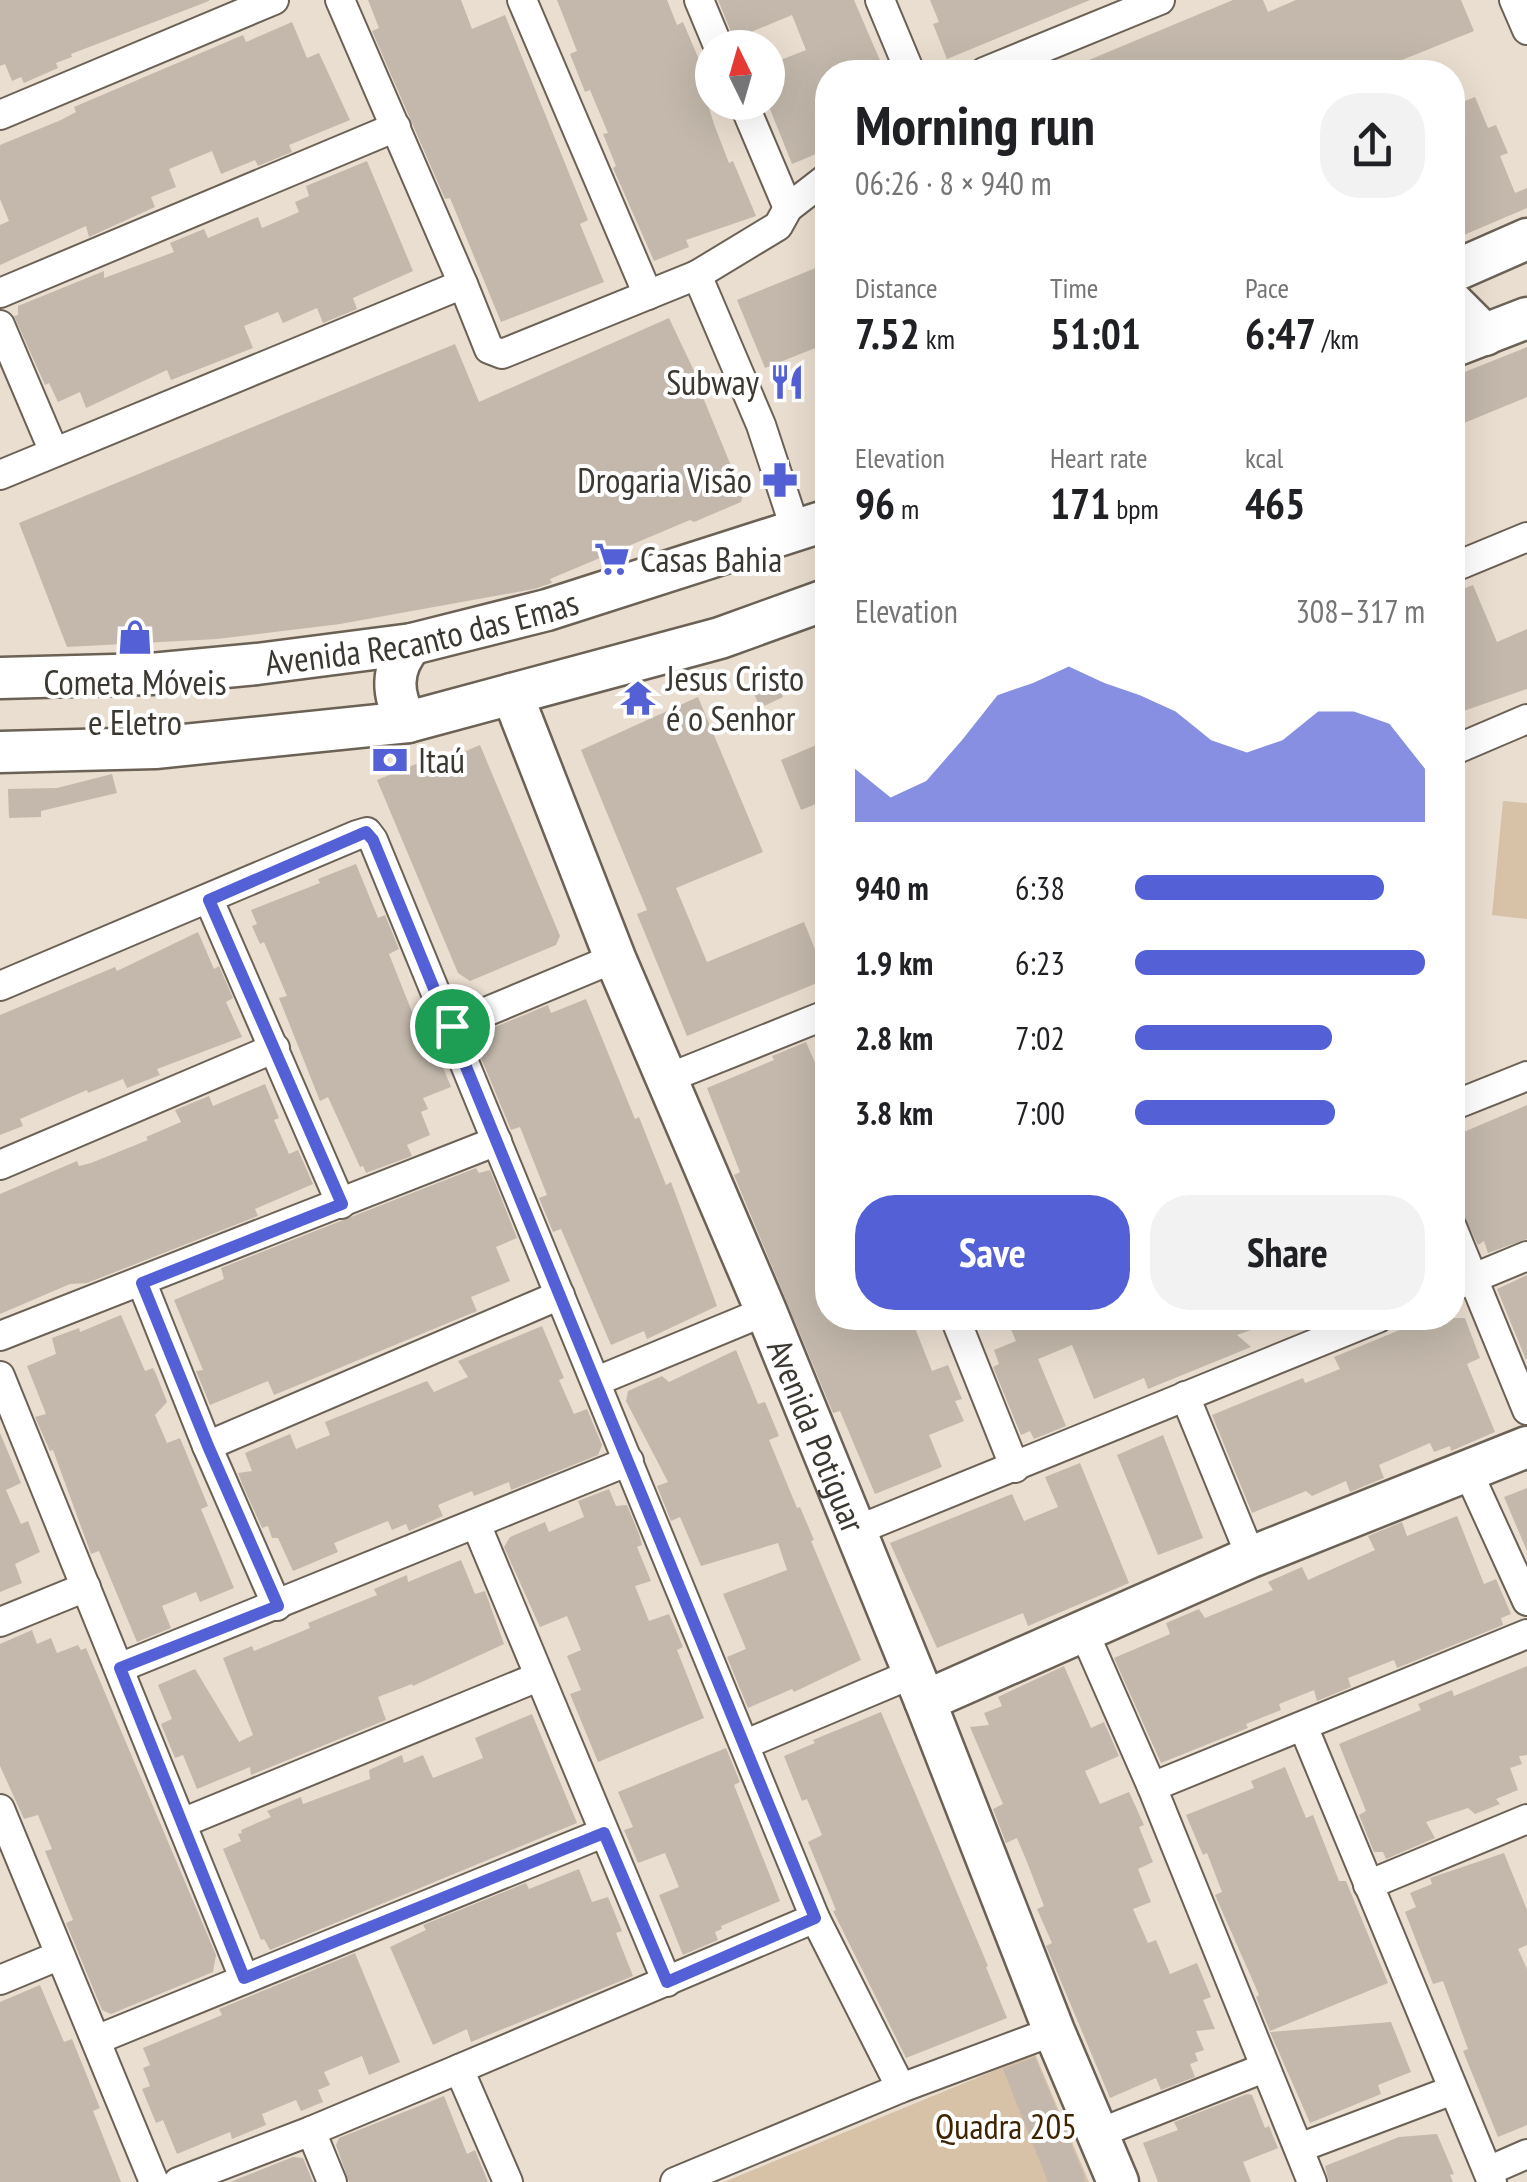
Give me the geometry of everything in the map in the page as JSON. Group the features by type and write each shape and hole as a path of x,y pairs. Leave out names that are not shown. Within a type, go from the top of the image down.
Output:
{"street":[{"path":"0,115 274,0"},
{"path":"340,0 490,349 502,354 696,275 778,226 788,208 815,187"},
{"path":"522,0 648,295"},
{"path":"699,0 712,30"},
{"path":"880,0 905,60"},
{"path":"1013,60 1160,0"},
{"path":"1514,0 1527,30"},
{"path":"751,120 788,208"},
{"path":"0,293 396,128"},
{"path":"1465,273 1527,239"},
{"path":"696,275 761,425 812,526"},
{"path":"0,475 463,284"},
{"path":"1469,341 1527,318"},
{"path":"0,325 54,452"},
{"name":"Avenida Recanto das Emas","path":"0,678 150,674 412,644 547,610 812,526"},
{"path":"1465,563 1527,537"},
{"name":"Avenida Recanto das Emas","path":"0,752 155,748 408,722 720,638 815,604"},
{"path":"408,722 395,695 395,682 397,666 412,644"},
{"name":"Avenida Potiguar","path":"512,694 615,958 766,1310 920,1687 1054,2032 1118,2182"},
{"path":"1465,745 1527,720"},
{"path":"0,986 366,832 373,840 815,1918 901,2088"},
{"path":"209,900 342,1204"},
{"path":"452,1026 615,958"},
{"path":"666,1079 815,1019"},
{"path":"0,1166 275,1048"},
{"path":"1465,1101 1527,1076"},
{"path":"0,1336 497,1141"},
{"path":"1465,1282 1527,1256"},
{"path":"142,1283 278,1606"},
{"path":"1465,1287 1527,1410"},
{"path":"208,1446 560,1296"},
{"path":"598,1381 766,1310"},
{"path":"960,1330 1015,1468"},
{"path":"855,1531 1348,1330"},
{"path":"0,1376 244,1978"},
{"path":"1185,1396 1251,1557"},
{"path":"746,1744 1083,1630 1251,1557 1527,1447"},
{"path":"120,1668 628,1461"},
{"path":"1468,1472 1527,1600"},
{"path":"476,1524 667,1982"},
{"path":"0,1622 86,1587"},
{"path":"1083,1630 1152,1787 1312,2182"},
{"path":"1152,1787 1527,1634"},
{"path":"182,1823 538,1678"},
{"path":"1303,1726 1490,2177 1527,2154"},
{"path":"0,1810 154,2182"},
{"path":"1368,1885 1524,1827"},
{"path":"96,2040 604,1833"},
{"path":"178,2182 311,2131 815,1918"},
{"path":"0,1980 58,1956"},
{"path":"675,2182 901,2088 1054,2032"},
{"path":"1098,2134 1264,2068"},
{"path":"459,2069 508,2182"},
{"path":"1298,2148 1454,2090"},
{"path":"311,2131 332,2182"}],"green space":[{"path":"1503,801 1527,803 1527,919 1492,915"},
{"name":"Quadra 205","path":"1035,2054 1089,2182 724,2182"}],"building":[{"path":"0,0 209,1 71,54 72,57 56,63 58,68 24,83 21,77 12,81 5,64 0,66"},
{"path":"368,0 461,0 472,29 505,15 588,220 580,224 604,282 501,322 450,198 445,199 372,31 379,28"},
{"path":"557,0 667,0 677,25 683,22 695,50 695,120 713,120 756,216 686,240 689,247 654,261 613,168 616,166 603,134 608,133 570,54 577,51"},
{"path":"718,0 854,0 880,60 815,60 815,154 792,164 774,120 785,120 785,58 806,50 792,15 756,30 730,30"},
{"path":"930,0 1090,0 947,59 933,24 939,22"},
{"path":"1233,0 1263,0 1268,12 1296,0 1461,0 1474,31 1402,60 1089,60"},
{"path":"292,22 307,58 319,53 350,120 289,145 292,152 258,166 255,160 221,174 212,151 169,169 176,187 151,197 155,207 89,237 86,226 0,265 0,225 9,221 0,199 0,145 61,120 76,112 74,107 243,35 246,42"},
{"path":"1475,97 1488,128 1496,125 1508,153 1500,156 1515,193 1527,188 1527,208 1465,234 1465,101"},
{"path":"367,161 413,271 353,298 357,309 323,323 317,308 283,323 278,312 244,326 253,348 171,380 167,370 86,408 80,392 58,402 49,383 45,385 14,316 18,315 18,306 104,271 104,278 174,252 170,243 204,229 208,238 258,217 262,228 299,212 295,202 309,196 306,186"},
{"path":"815,268 815,348 765,368 737,300"},
{"path":"669,318 705,394 702,395 743,495 741,502 694,522 690,520 534,589 340,624 217,639 67,647 19,523 455,344 479,402"},
{"path":"1527,347 1527,397 1465,423 1465,372"},
{"path":"1473,585 1497,642 1527,629 1527,689 1465,710 1465,588"},
{"path":"773,674 783,697 760,708 750,684"},
{"path":"698,697 763,852 676,888 707,962 804,922 815,949 815,984 687,1036 637,914 647,910 581,750"},
{"path":"480,745 560,936 556,945 470,981 458,973 377,780 428,759 431,766"},
{"path":"815,746 815,804 801,810 781,760"},
{"path":"112,774 117,793 41,811 41,817 9,818 8,789 57,788"},
{"path":"356,864 378,918 385,915 399,949 389,954 416,1022 437,1053 451,1087 423,1098 428,1109 421,1112 430,1135 407,1145 412,1156 366,1173 328,1097 320,1101 279,998 287,996 264,942 260,944 252,926 257,924 251,910"},
{"path":"198,932 214,969 219,966 233,998 226,1002 242,1037 157,1069 160,1075 127,1088 123,1079 88,1093 87,1090 20,1119 23,1126 0,1135 0,1015 115,967 117,971"},
{"path":"586,999 635,1119 639,1117 666,1185 671,1182 717,1306 647,1339 644,1331 611,1345 561,1229 553,1232 539,1198 547,1195 520,1127 511,1130 474,1041 478,1034 548,1005 551,1013"},
{"path":"806,1042 815,1062 815,1330 916,1330 932,1371 948,1365 962,1399 955,1401 964,1421 929,1435 942,1467 875,1494 840,1411 833,1413 734,1175 740,1172 707,1088 774,1060 772,1056"},
{"path":"265,1084 279,1118 274,1120 289,1154 298,1150 313,1184 255,1209 258,1216 87,1283 70,1284 0,1314 0,1194 77,1161 79,1166 91,1163 148,1140 146,1137 181,1122 175,1110 209,1096 213,1106"},
{"path":"1527,1105 1527,1239 1488,1253 1484,1241 1478,1245 1465,1219 1465,1131"},
{"path":"476,1168 479,1173 490,1170 517,1238 496,1247 510,1281 471,1297 477,1311 274,1395 268,1381 210,1405 196,1371 203,1370 174,1300 224,1279 221,1268"},
{"path":"1527,1275 1527,1359 1526,1360 1497,1289"},
{"path":"121,1315 145,1371 153,1368 156,1374 167,1402 155,1415 167,1443 180,1438 208,1506 201,1509 234,1588 200,1602 196,1592 162,1606 171,1628 137,1642 99,1551 91,1554 53,1450 50,1451 35,1417 46,1414 27,1366 56,1354 52,1338 79,1328 80,1332"},
{"path":"1465,1318 1480,1358 1467,1364 1495,1432 1451,1451 1450,1446 1434,1452 1430,1443 1379,1465 1384,1478 1350,1492 1346,1481 1312,1496 1306,1491 1252,1513 1212,1415 1303,1378 1305,1383 1340,1369 1334,1357 1400,1330 1465,1330"},
{"path":"542,1326 574,1414 587,1409 602,1445 598,1455 511,1490 509,1482 474,1496 472,1491 438,1505 443,1516 409,1531 406,1524 392,1530 388,1521 334,1543 338,1552 293,1571 278,1538 272,1538 268,1526 262,1528 243,1486 238,1473 252,1471 245,1453 290,1434 296,1449 330,1435 325,1422 427,1381 434,1392 468,1377 458,1361"},
{"path":"1011,1330 1251,1330 1237,1335 1251,1347 1148,1389 1144,1378 1094,1399 1072,1345 1038,1359 1066,1426 1034,1439 1030,1431 1021,1435 993,1367 999,1364 994,1350 1016,1341"},
{"path":"736,1350 758,1404 765,1402 779,1436 769,1440 861,1660 794,1692 792,1689 748,1708 727,1657 746,1649 723,1594 787,1570 778,1543 701,1566 680,1517 671,1521 657,1486 668,1482 626,1401 628,1391 662,1376 669,1382"},
{"path":"0,1433 21,1483 6,1490 21,1524 28,1521 40,1552 15,1564 22,1583 0,1592"},
{"path":"1163,1435 1203,1538 1158,1555 1117,1455"},
{"path":"1080,1463 1129,1583 1028,1626 1023,1613 937,1648 890,1543 1012,1494 1024,1521 1058,1507 1045,1477"},
{"path":"1527,1488 1527,1551 1504,1497"},
{"path":"609,1489 616,1506 627,1505 639,1534 642,1545 637,1547 651,1581 635,1586 649,1621 669,1614 683,1647 677,1650 704,1718 598,1762 570,1694 581,1690 567,1656 581,1650 567,1616 540,1627 504,1547 510,1537 545,1522 549,1532 584,1517 578,1501"},
{"path":"1457,1516 1484,1584 1496,1579 1511,1614 1501,1618 1503,1625 1397,1668 1394,1660 1348,1678 1351,1687 1317,1701 1314,1690 1279,1704 1281,1710 1246,1724 1248,1728 1161,1763 1114,1658 1170,1634 1166,1623 1199,1609 1205,1618 1273,1590 1268,1582 1302,1567 1308,1580 1375,1550 1368,1536 1402,1522 1407,1536"},
{"path":"461,1560 475,1594 485,1591 504,1644 413,1686 378,1697 386,1720 251,1775 250,1767 197,1789 183,1755 175,1758 161,1724 172,1719 158,1685 195,1669 239,1742 253,1735 223,1658 252,1646 254,1651 310,1628 308,1623 377,1595 374,1589 407,1575 408,1582"},
{"path":"32,1630 37,1644 51,1638 57,1653 78,1645 81,1650 86,1648 216,1955 213,1972 111,2014 102,2010 66,1923 73,1920 45,1851 52,1849 38,1815 24,1819 0,1766 0,1644"},
{"path":"1064,1666 1091,1728 1104,1722 1119,1756 1085,1771 1100,1804 1129,1792 1144,1825 1139,1827 1153,1862 1138,1869 1151,1902 1133,1909 1148,1943 1156,1940 1170,1974 1197,1963 1211,1997 1203,2000 1215,2029 1196,2031 1204,2050 1195,2053 1198,2061 1190,2064 1195,2077 1161,2090 1156,2078 1110,2098 1046,1946 1052,1943 1037,1909 1044,1906 1027,1862 1017,1838 1006,1843 993,1809 1003,1804 970,1727 989,1725 984,1713 1002,1706 998,1697"},
{"path":"1527,1666 1527,1755 1519,1756 1522,1764 1510,1768 1518,1790 1496,1799 1500,1804 1475,1814 1468,1808 1426,1822 1435,1838 1386,1859 1383,1852 1374,1852 1359,1815 1366,1811 1339,1744 1421,1710 1418,1704 1452,1690 1454,1696"},
{"path":"881,1712 1007,2018 906,2058 833,1911 836,1910 808,1842 822,1835 807,1799 802,1801 784,1756"},
{"path":"532,1714 577,1823 270,1950 261,1940 223,1849 241,1841 241,1830 271,1817 267,1811 301,1797 303,1804 370,1779 369,1770 402,1755 404,1763 423,1755 433,1778 483,1758 475,1738"},
{"path":"726,1748 740,1782 734,1785 780,1901 721,1926 715,1932 718,1940 683,1955 659,1895 679,1887 665,1853 638,1863 624,1830 633,1827 618,1792"},
{"path":"1285,1767 1306,1818 1313,1815 1339,1881 1346,1881 1388,1983 1270,2031 1256,1997 1259,1995 1215,1895 1222,1892 1207,1853 1203,1855 1186,1815 1254,1788 1251,1781"},
{"path":"1504,1853 1527,1910 1527,1945 1518,1949 1527,1969 1527,2125 1498,2137 1463,2051 1468,2049 1443,1981 1433,1984 1405,1912 1416,1907 1410,1893 1432,1884 1430,1878"},
{"path":"579,1869 592,1902 608,1897 622,1931 616,1933 633,1976 471,2042 467,2029 433,2045 390,1947 426,1930 423,1925 526,1883 529,1889"},
{"path":"355,1953 400,2062 369,2075 362,2056 324,2072 330,2085 318,2090 323,2102 301,2111 296,2100 262,2114 266,2125 232,2139 230,2132 177,2154 163,2120 156,2123 142,2089 150,2086 143,2068 150,2065 143,2048 222,2015 219,2009"},
{"path":"40,1985 64,2042 72,2039 100,2108 93,2111 121,2182 0,2182 0,2002"},
{"path":"1391,2022 1411,2072 1378,2085 1381,2094 1310,2123 1270,2032"},
{"path":"1035,2057 1085,2182 1048,2182 1003,2069"},
{"path":"1252,2095 1278,2148 1243,2162 1251,2182 1158,2182 1143,2143 1178,2130 1174,2122"},
{"path":"444,2096 467,2154 475,2150 488,2182 349,2182 336,2145 339,2138"},
{"path":"1437,2134 1454,2174 1450,2175 1453,2182 1329,2182 1325,2166 1399,2137"},
{"path":"293,2157 303,2158 313,2182 230,2182"}],"place":[{"name":"Subway","path":"787,382"},
{"name":"Drogaria Visão","path":"780,480"},
{"name":"Casas Bahia","path":"612,559"},
{"name":"Cometa Móveis e Eletro","path":"135,637"},
{"name":"Jesus Cristo é o Senhor","path":"638,698"},
{"name":"Itaú","path":"390,760"}],"route":[{"path":"366,832 373,840 452,1026 815,1918 667,1982 604,1833 244,1978 120,1668 278,1606 142,1283 342,1204 209,900 366,832"}]}
